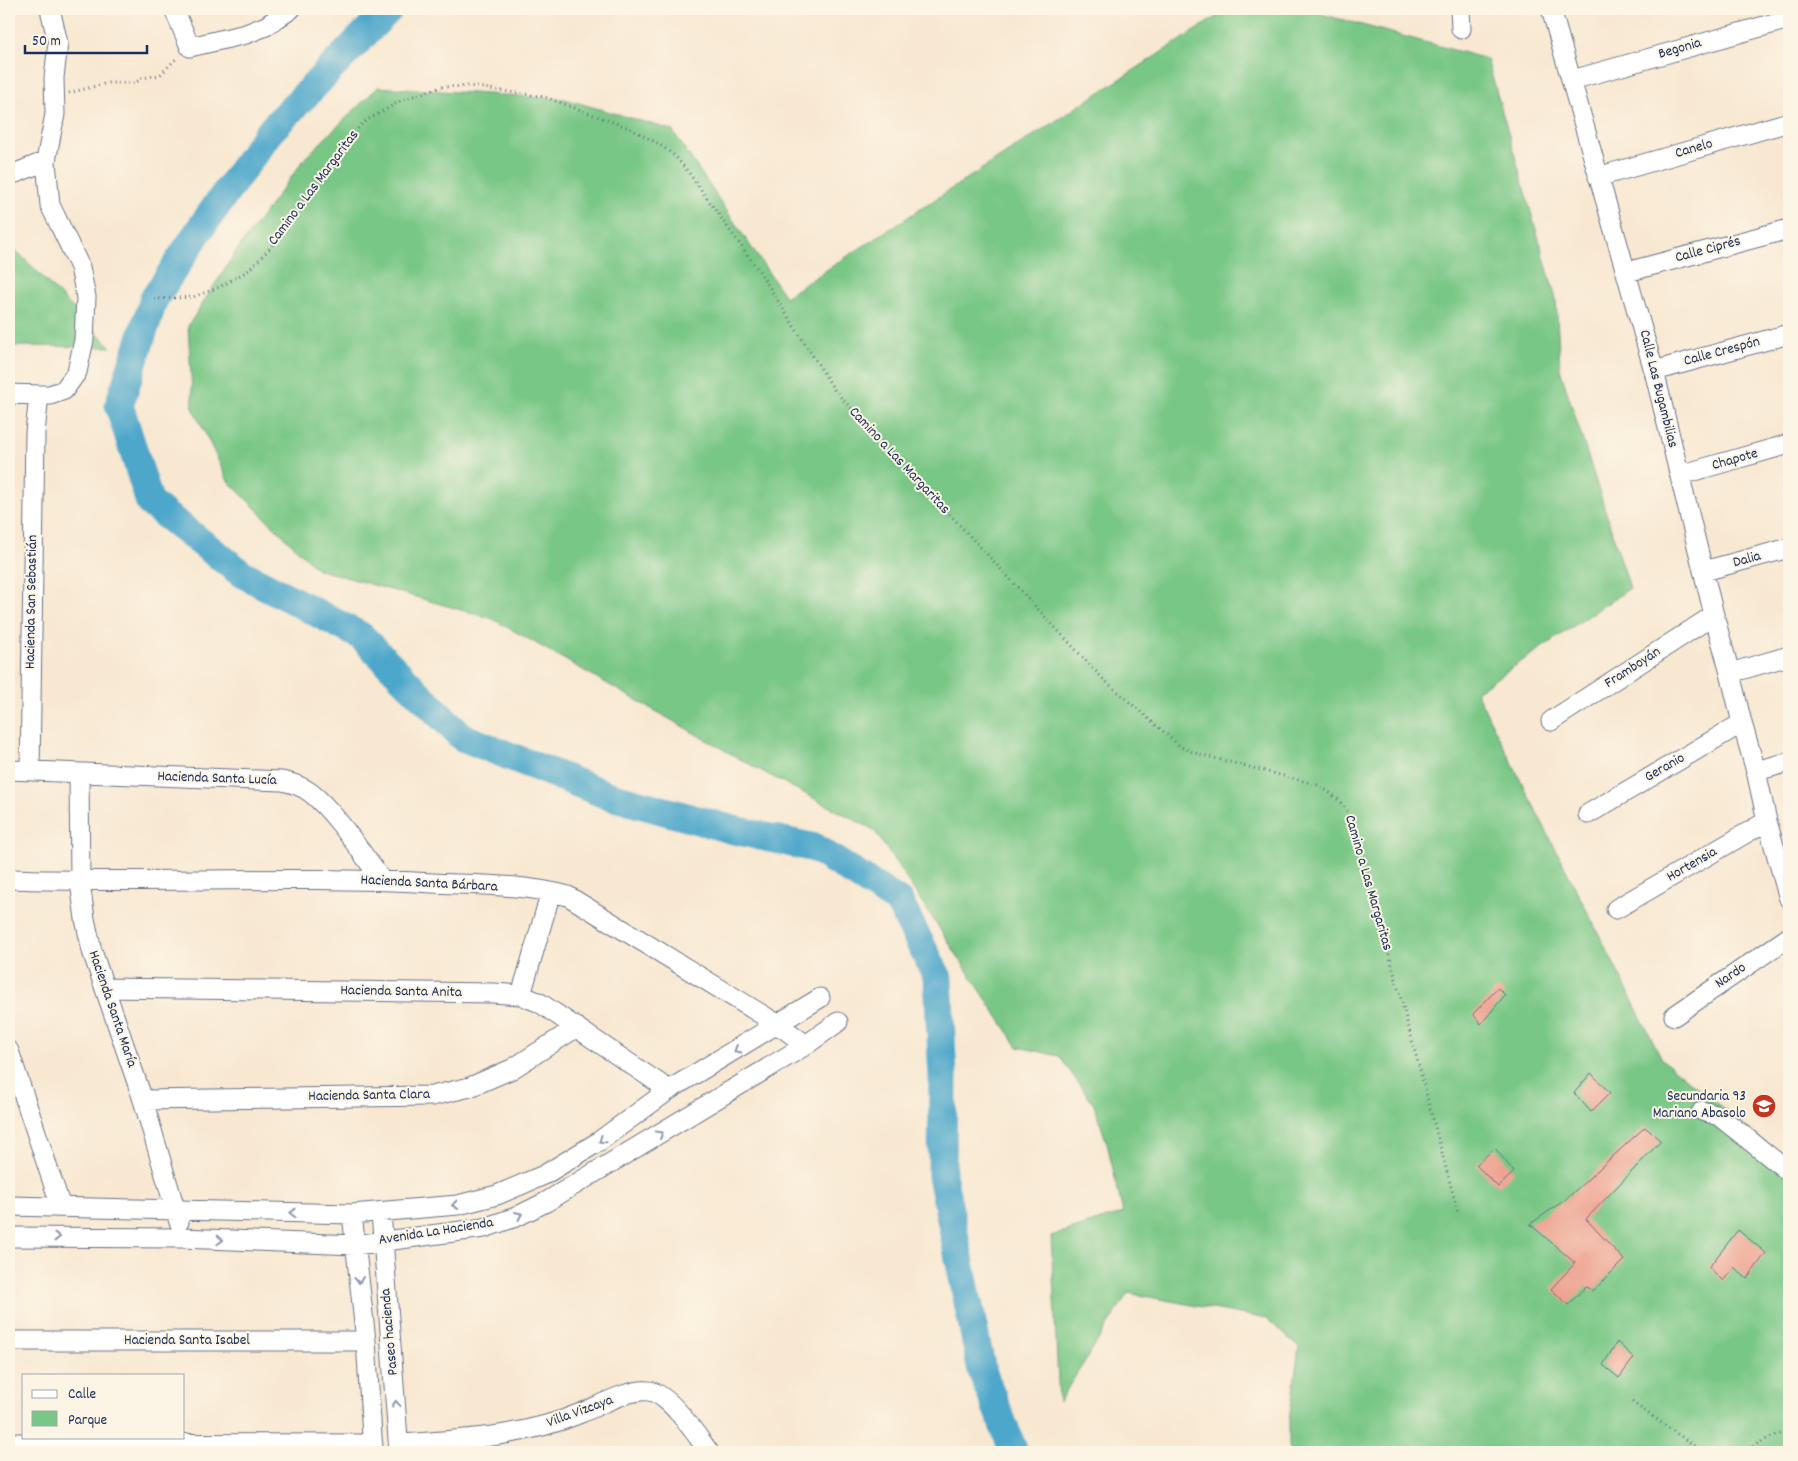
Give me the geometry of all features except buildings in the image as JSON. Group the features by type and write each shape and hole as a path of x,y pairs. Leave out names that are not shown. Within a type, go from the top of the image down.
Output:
{"street":[{"path":"36,9 40,16 54,78"},
{"path":"9,394 50,395 64,390 77,372 84,340 86,297 80,267 50,205 46,161 55,114 54,78 58,43 50,9"},
{"path":"174,9 190,47 246,34 266,26 291,9"},
{"path":"1460,9 1462,29"},
{"name":"Calle Las Bugambilias","path":"1551,9 1654,371 1714,615 1756,771 1767,821 1786,868 1789,898"},
{"name":"Begonia","path":"1572,80 1789,18"},
{"name":"Canelo","path":"1598,177 1789,122"},
{"path":"9,172 16,173 46,161"},
{"name":"Calle Ciprés","path":"1627,272 1789,229"},
{"name":"Calle Crespón","path":"1654,371 1789,334"},
{"name":"Hacienda San Sebastián","path":"30,771 35,433 39,395"},
{"name":"Chapote","path":"1680,475 1789,444"},
{"name":"Dalia","path":"1704,572 1789,548"},
{"name":"Framboyán","path":"1551,721 1714,615"},
{"path":"1730,673 1789,656"},
{"name":"Geranio","path":"1588,814 1742,723"},
{"path":"1756,771 1789,762"},
{"name":"Hacienda Santa Lucía","path":"9,770 282,780 297,784 311,793 330,812 382,880"},
{"name":"Hacienda Santa María","path":"79,774 80,882 92,951 143,1100 176,1211 182,1238"},
{"name":"Hortensia","path":"1616,910 1767,821"},
{"name":"Hacienda Santa Bárbara","path":"9,880 80,882 382,880 526,888 550,892 568,896 779,1025 806,1045"},
{"path":"521,996 550,892"},
{"name":"Nardo","path":"1674,1016 1789,937"},
{"name":"Hacienda Santa Anita","path":"105,988 493,993 521,996 540,1003 669,1090"},
{"name":"Avenida La Hacienda","path":"9,1206 352,1214 458,1205 497,1196 544,1175 598,1142 669,1090 779,1025 820,998"},
{"name":"Avenida La Hacienda","path":"9,1237 182,1238 355,1245 484,1228 516,1217 546,1202 806,1045 838,1022"},
{"name":"Hacienda Santa Clara","path":"143,1100 432,1096 470,1087 512,1069 577,1027"},
{"path":"9,1051 14,1081 61,1207"},
{"path":"1702,1111 1723,1120 1789,1172"},
{"name":"Paseo hacienda","path":"380,1212 399,1448"},
{"name":"Paseo hacienda","path":"352,1214 366,1341 373,1448"},
{"name":"Hacienda Santa Isabel","path":"9,1341 366,1341"},
{"name":"Villa Vizcaya","path":"399,1448 532,1429 557,1423 629,1394 648,1391 658,1394 668,1401 710,1452"},
{"path":"9,1443 373,1448"}],"path":[{"path":"54,96 108,83 135,83 142,78 160,74 190,47"},
{"name":"Camino a Las Margaritas","path":"154,299 193,297 220,287 248,270 271,247 350,136 364,122 402,100 441,87 469,86 544,97 629,128 659,144 676,157 685,168 738,241 790,318 821,372 835,391 1104,680 1181,747 1195,753 1318,785 1333,794 1345,806 1352,817 1357,834 1458,1213"},
{"path":"1632,1402 1703,1452"},
{"path":"1744,1452 1762,1441 1789,1432"}],"green space":[{"path":"1228,9 1303,9 1487,59 1556,299 1560,369 1630,588 1476,692 1662,1059 1789,1162 1789,1452 1289,1452 1289,1421 1299,1347 1267,1319 1128,1293 1059,1402 1051,1236 1123,1213 1107,1143 1094,1105 1059,1056 1018,1047 874,830 756,768 493,619 317,569 228,481 193,408 188,326 237,250 306,157 378,87 565,99 672,130 785,297"},
{"path":"9,243 111,347 9,346"}],"waterway":[{"path":"389,9 269,132 200,229 154,299 119,405 150,503 241,573 361,636 462,737 607,795 730,829 815,848 899,902 938,978 943,1078 942,1175 982,1371 1014,1452"}],"place":[{"name":"Secundaria 93 Mariano Abasolo","path":"1764,1106"}]}
